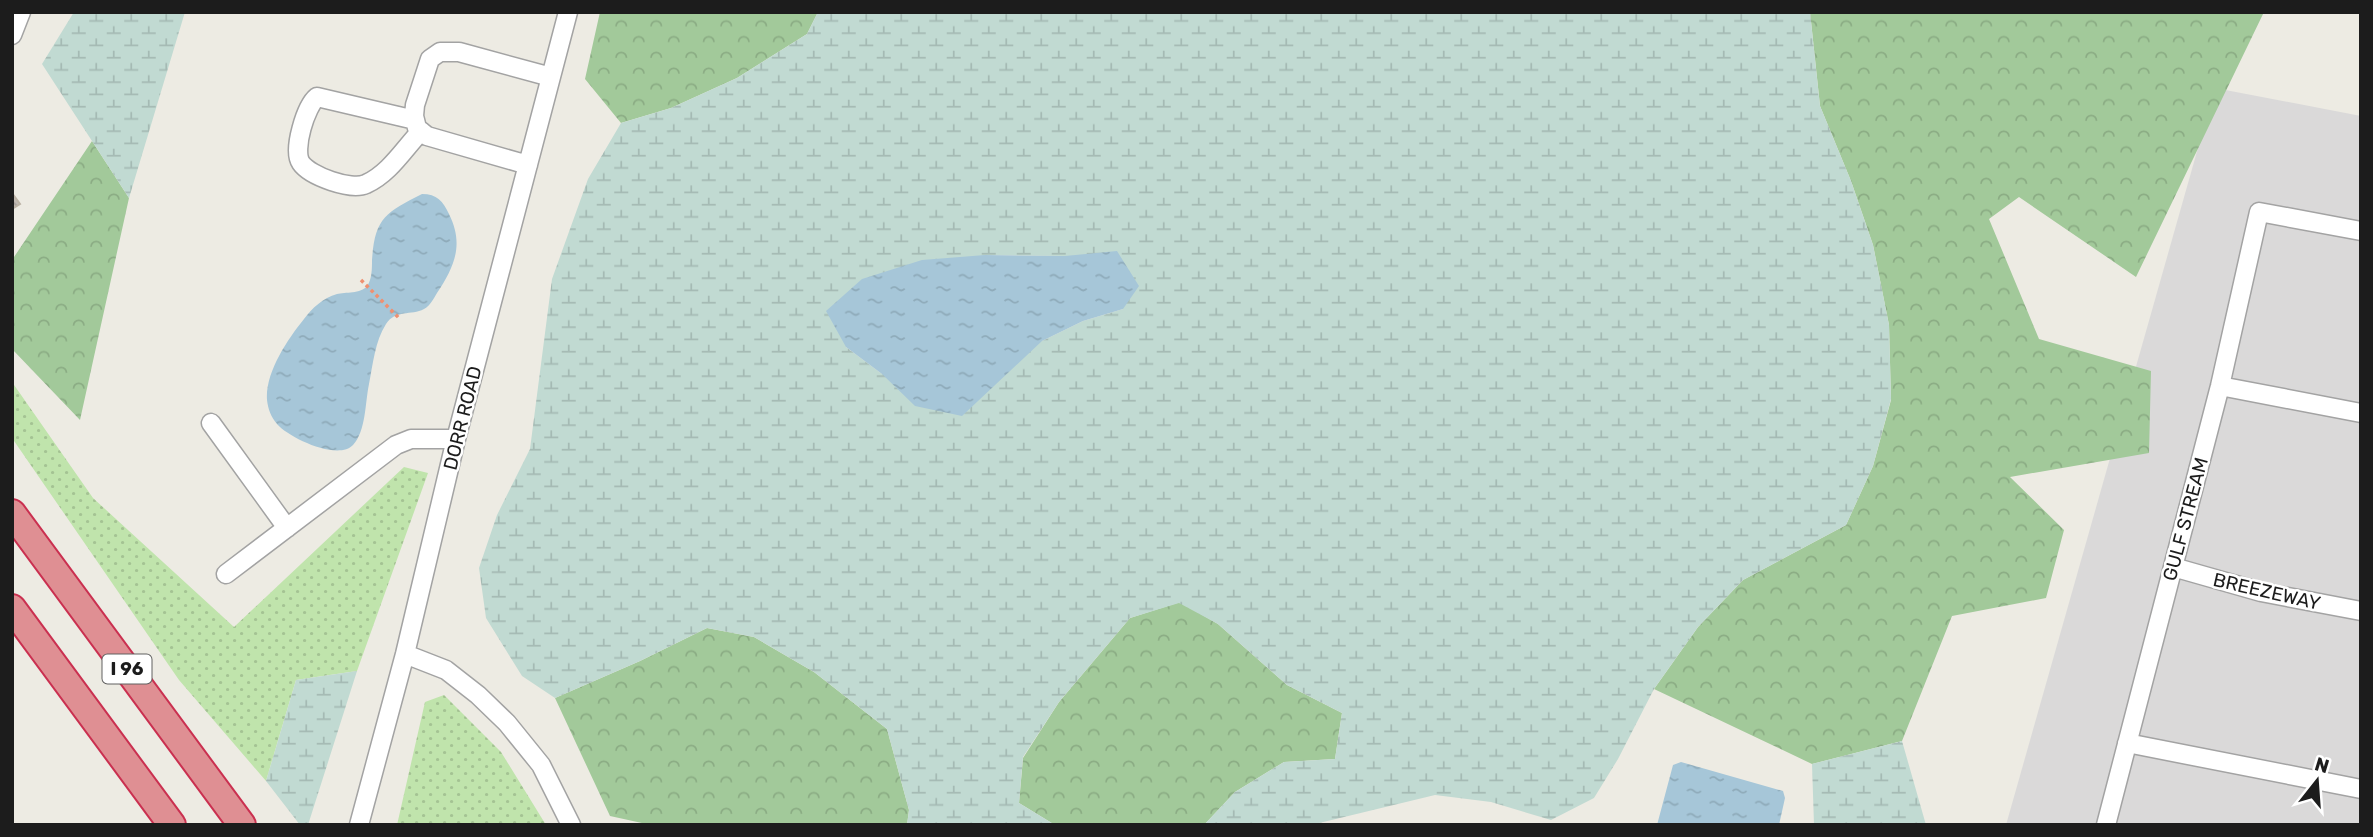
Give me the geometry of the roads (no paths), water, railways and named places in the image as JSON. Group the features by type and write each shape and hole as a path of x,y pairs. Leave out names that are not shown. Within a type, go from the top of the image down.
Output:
{"highway":[{"name":"I 96","path":"12,513 242,825"},
{"name":"I 96","path":"12,608 172,825"}],"street":[{"name":"DORR ROAD","path":"359,825 405,654 456,439 568,12"},
{"path":"528,165 426,136 418,126 415,105 430,59 440,52 459,52 551,77"},
{"path":"317,97 418,126 383,173 358,187 340,184 318,174 301,163 298,155 307,111 317,97"},
{"name":"GULF STREAM","path":"2106,825 2220,386 2259,212 2361,231"},
{"path":"2220,386 2361,413"},
{"path":"212,423 287,528"},
{"path":"226,573 396,445 411,439 456,439"},
{"name":"BREEZEWAY","path":"2173,566 2261,592 2361,611"},
{"path":"405,654 446,670 478,695 507,723 541,765 571,825"},
{"path":"2127,743 2361,789"}],"water":[{"path":"422,194 432,195 442,202 454,225 457,245 449,273 426,308 394,316 382,331 373,361 363,425 353,445 336,450 302,441 283,430 269,410 267,390 278,357 297,327 318,304 340,293 357,292 367,286 371,277 373,246 379,226 384,218 399,206"},
{"path":"1117,251 1139,286 1123,309 1083,321 1042,341 962,416 915,406 882,374 846,347 826,311 862,279 922,260 985,255 1065,256"},
{"path":"1681,762 1783,791 1785,798 1779,825 1657,825 1673,765"}]}
